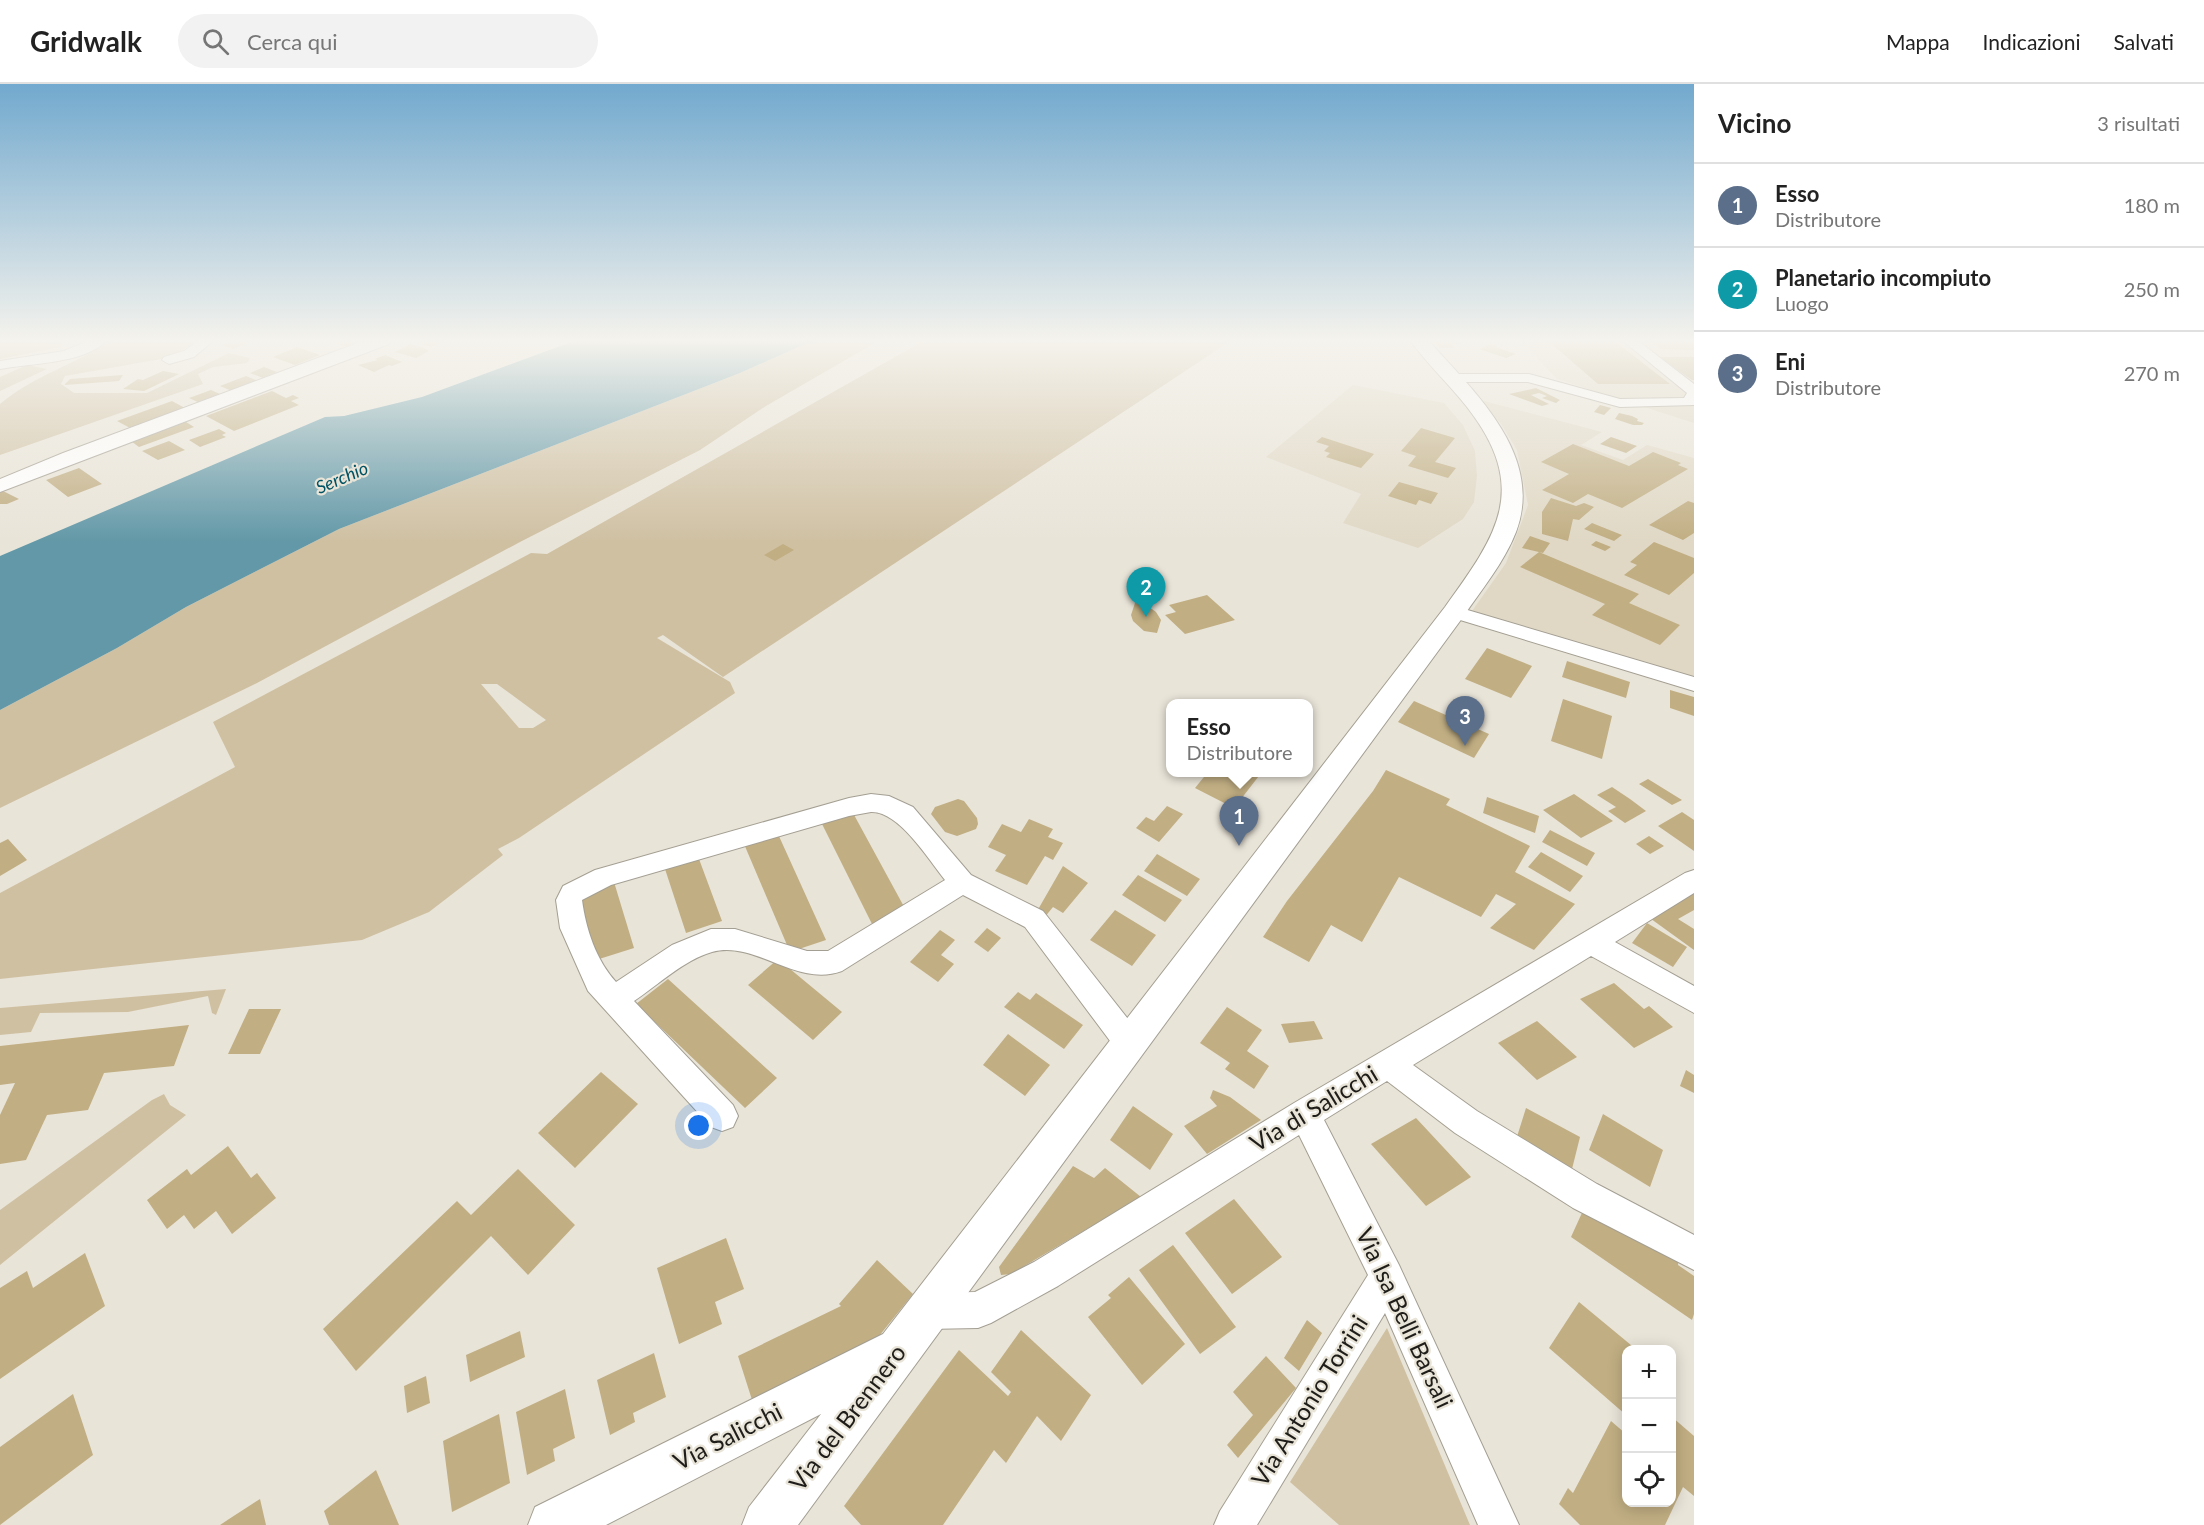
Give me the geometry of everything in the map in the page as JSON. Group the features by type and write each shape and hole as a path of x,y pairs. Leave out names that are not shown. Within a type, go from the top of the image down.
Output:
{"main road":[{"path":"0,486 90,449 203,407"},
{"name":"Via del Brennero","path":"767,1525 1454,612 1500,543 1507,529 1513,497 1511,472 1496,434 1475,407"},
{"name":"Via Salicchi","path":"553,1525 915,1330"}],"street":[{"path":"1454,612 1694,684"},
{"path":"722,1116 598,982 573,928 569,900 572,892 604,877 849,807 886,802 904,813 962,882 1034,919 1129,1042"},
{"name":"Via di Salicchi","path":"915,1330 978,1310 1046,1274 1305,1114 1694,880"},
{"path":"614,999 682,953 711,940 735,940 766,948 807,963 832,963 962,882"},
{"path":"1592,942 1694,1000"},
{"path":"1388,1064 1466,1122 1577,1191 1694,1253"},
{"name":"Via Isa Belli Barsali","path":"1305,1114 1387,1277 1499,1525"},
{"name":"Via Antonio Torrini","path":"1234,1525 1387,1277"}],"shaded area":[{"path":"0,407 137,407 0,455"},
{"path":"652,407 764,407 700,450 520,542 257,683 0,808 0,710 117,648 186,607 339,529"},
{"path":"806,407 1130,407 723,677 663,635 657,638 730,682 735,693 519,838 498,849 503,855 429,912 362,940 0,979 0,893 235,767 213,722 531,553 547,554","holes":["481,684 497,684 546,720 533,728 519,728"]},
{"path":"1326,407 1448,407 1463,425 1475,451 1477,476 1474,502 1463,519 1418,548 1343,523 1361,494 1266,457"},
{"path":"1486,407 1508,407 1602,432 1581,445 1623,460 1647,445 1694,458 1694,678 1472,611 1506,563 1528,505 1517,450 1501,424"},
{"path":"1645,407 1694,407 1694,423"},
{"path":"226,989 216,1015 212,1013 208,996 128,1012 40,1013 31,1032 0,1035 0,1008"},
{"path":"164,1094 170,1105 186,1115 0,1265 0,1210 152,1100"},
{"path":"1387,1328 1470,1525 1339,1525 1290,1482"}],"water":[{"name":"Serchio","path":"380,407 652,407 339,529 186,607 117,648 0,710 0,556 325,417 344,416"}],"building":[{"path":"155,407 185,408 130,428 117,421"},
{"path":"229,407 293,407 234,431 206,416"},
{"path":"1598,407 1611,408 1604,415 1594,412"},
{"path":"1619,413 1632,416 1644,423 1633,425 1615,419"},
{"path":"183,420 194,427 139,447 128,439"},
{"path":"1421,428 1455,438 1435,462 1456,468 1448,478 1408,466 1416,456 1401,451"},
{"path":"219,429 226,433 222,435 226,437 200,447 189,440"},
{"path":"1322,437 1374,454 1361,468 1326,457 1330,453 1324,451 1329,446 1316,442"},
{"path":"1611,437 1637,446 1626,453 1600,444"},
{"path":"169,441 185,450 158,460 142,451"},
{"path":"1573,444 1629,466 1653,452 1681,463 1678,465 1688,469 1622,508 1588,494 1573,503 1542,490 1569,474 1541,462"},
{"path":"79,468 102,484 68,497 46,480"},
{"path":"1399,482 1438,493 1431,504 1419,500 1416,505 1388,496"},
{"path":"3,491 19,499 0,504 0,492"},
{"path":"1551,498 1576,506 1584,503 1594,507 1579,520 1573,519 1568,541 1542,534 1542,512"},
{"path":"1688,501 1694,503 1694,533 1683,540 1649,525"},
{"path":"1592,523 1622,535 1614,541 1584,529"},
{"path":"1530,536 1550,543 1543,553 1522,548"},
{"path":"1596,541 1611,547 1605,551 1591,545"},
{"path":"1654,542 1694,558 1694,573 1669,595 1624,575 1637,565 1630,562"},
{"path":"783,544 794,550 775,561 764,555"},
{"path":"1539,552 1639,594 1629,603 1680,625 1660,645 1592,615 1605,604 1520,567"},
{"path":"1207,595 1235,620 1185,634 1165,615 1176,612 1169,605"},
{"path":"1135,603 1145,604 1156,612 1161,620 1157,633 1144,631 1133,621 1131,615"},
{"path":"1487,648 1532,666 1511,698 1465,679"},
{"path":"1567,661 1630,682 1626,698 1562,677"},
{"path":"1670,690 1694,697 1694,716 1670,708"},
{"path":"1563,699 1612,716 1602,759 1551,741"},
{"path":"1414,701 1489,734 1474,758 1398,722"},
{"path":"1386,770 1450,799 1446,805 1530,846 1515,872 1575,904 1534,950 1490,928 1516,904 1496,894 1481,917 1399,877 1362,942 1331,925 1309,962 1263,937 1287,901 1373,791"},
{"path":"1204,777 1258,777 1234,808 1195,788"},
{"path":"1648,779 1682,800 1672,805 1639,784"},
{"path":"1612,787 1646,811 1625,823 1608,811 1616,807 1597,795"},
{"path":"1574,794 1613,821 1581,838 1543,810"},
{"path":"1487,797 1539,816 1535,833 1483,813"},
{"path":"958,799 964,801 977,818 978,824 976,829 957,836 945,832 931,814 935,807"},
{"path":"1167,806 1183,814 1159,842 1136,828 1146,817 1154,821"},
{"path":"1682,812 1694,820 1694,851 1658,826"},
{"path":"853,813 908,914 873,926 821,822"},
{"path":"1029,819 1053,829 1048,837 1063,843 1053,860 1045,856 1027,885 995,871 1006,855 988,847 1002,824 1021,832"},
{"path":"1550,830 1595,853 1587,866 1542,842"},
{"path":"778,834 826,940 790,952 744,844"},
{"path":"1649,836 1664,846 1650,854 1636,844"},
{"path":"8,839 27,860 0,876 0,843"},
{"path":"1541,852 1583,876 1570,892 1528,867"},
{"path":"1157,854 1200,879 1187,896 1144,871"},
{"path":"699,859 722,921 686,933 665,869"},
{"path":"1063,866 1088,883 1063,913 1053,907 1044,918 1036,913"},
{"path":"1138,875 1182,900 1165,922 1122,895"},
{"path":"614,882 634,948 596,960 579,893"},
{"path":"1694,889 1694,910 1678,919 1694,929 1694,950 1647,916"},
{"path":"1115,910 1156,935 1132,966 1090,940"},
{"path":"1647,923 1687,947 1673,967 1632,943"},
{"path":"987,928 1001,938 988,952 974,942"},
{"path":"940,930 955,940 941,955 954,964 938,982 910,962"},
{"path":"778,959 842,1012 813,1040 748,985"},
{"path":"668,979 777,1078 745,1108 636,1004"},
{"path":"1614,983 1644,1009 1649,1006 1673,1027 1634,1048 1580,999"},
{"path":"1018,992 1030,1000 1036,993 1083,1025 1064,1049 1004,1007"},
{"path":"1227,1007 1262,1030 1247,1051 1269,1066 1254,1089 1225,1069 1230,1063 1200,1043"},
{"path":"249,1009 281,1009 260,1054 228,1054"},
{"path":"1314,1021 1323,1039 1289,1043 1281,1024"},
{"path":"1537,1021 1577,1057 1537,1080 1498,1043"},
{"path":"189,1025 174,1066 104,1073 88,1110 47,1115 26,1160 0,1164 0,1115 15,1083 0,1085 0,1046"},
{"path":"1008,1034 1050,1065 1025,1096 983,1065"},
{"path":"1686,1070 1694,1075 1694,1093 1680,1086"},
{"path":"601,1072 638,1104 575,1168 538,1133"},
{"path":"1213,1090 1230,1097 1261,1120 1207,1154 1184,1126 1217,1106 1210,1098"},
{"path":"1133,1106 1173,1134 1150,1170 1110,1140"},
{"path":"1526,1108 1580,1137 1571,1173 1515,1143"},
{"path":"1603,1114 1663,1150 1650,1187 1589,1150"},
{"path":"1416,1118 1471,1177 1426,1206 1371,1144"},
{"path":"228,1146 251,1178 257,1173 276,1198 232,1234 216,1211 194,1229 184,1215 167,1229 147,1200 187,1169 191,1175"},
{"path":"1073,1166 1094,1178 1105,1168 1141,1197 1011,1274 1001,1275 999,1267"},
{"path":"518,1169 575,1225 528,1275 491,1236 356,1371 323,1329 457,1201 471,1215"},
{"path":"1234,1199 1282,1257 1232,1294 1185,1233"},
{"path":"1586,1204 1679,1251 1678,1265 1694,1276 1692,1320 1571,1237"},
{"path":"726,1238 744,1289 715,1302 722,1324 679,1344 657,1268"},
{"path":"1173,1245 1236,1327 1200,1354 1139,1270"},
{"path":"85,1253 105,1306 0,1379 0,1288 27,1271 33,1288"},
{"path":"877,1260 913,1294 875,1341 753,1403 738,1356 841,1306 839,1304"},
{"path":"1129,1277 1185,1344 1142,1385 1088,1317 1111,1298 1108,1295"},
{"path":"1579,1302 1631,1345 1622,1345 1622,1412 1549,1348"},
{"path":"1307,1320 1322,1333 1299,1371 1284,1358"},
{"path":"1021,1330 1091,1395 1061,1441 1037,1416 1006,1463 994,1450 943,1525 861,1525 844,1506 959,1350 1008,1396 1011,1392 991,1372"},
{"path":"520,1331 525,1357 470,1382 466,1355"},
{"path":"654,1353 666,1397 633,1413 635,1422 610,1435 597,1380"},
{"path":"1266,1356 1296,1388 1238,1458 1227,1445 1253,1415 1233,1392"},
{"path":"426,1376 430,1403 407,1413 404,1386"},
{"path":"565,1389 575,1438 553,1449 555,1461 527,1475 516,1412"},
{"path":"73,1394 93,1455 0,1525 0,1447"},
{"path":"499,1414 510,1483 452,1512 443,1441"},
{"path":"1676,1420 1694,1436 1694,1496 1683,1487 1676,1502"},
{"path":"1611,1421 1622,1431 1622,1507 1674,1507 1665,1525 1580,1525 1559,1504 1568,1488 1573,1493"},
{"path":"376,1470 399,1525 329,1525 324,1511"},
{"path":"260,1499 266,1525 220,1525 229,1519"}],"place":[{"name":"Planetario incompiuto","path":"1146,617"},
{"name":"Eni","path":"1465,746"},
{"name":"Esso","path":"1239,846"}]}
